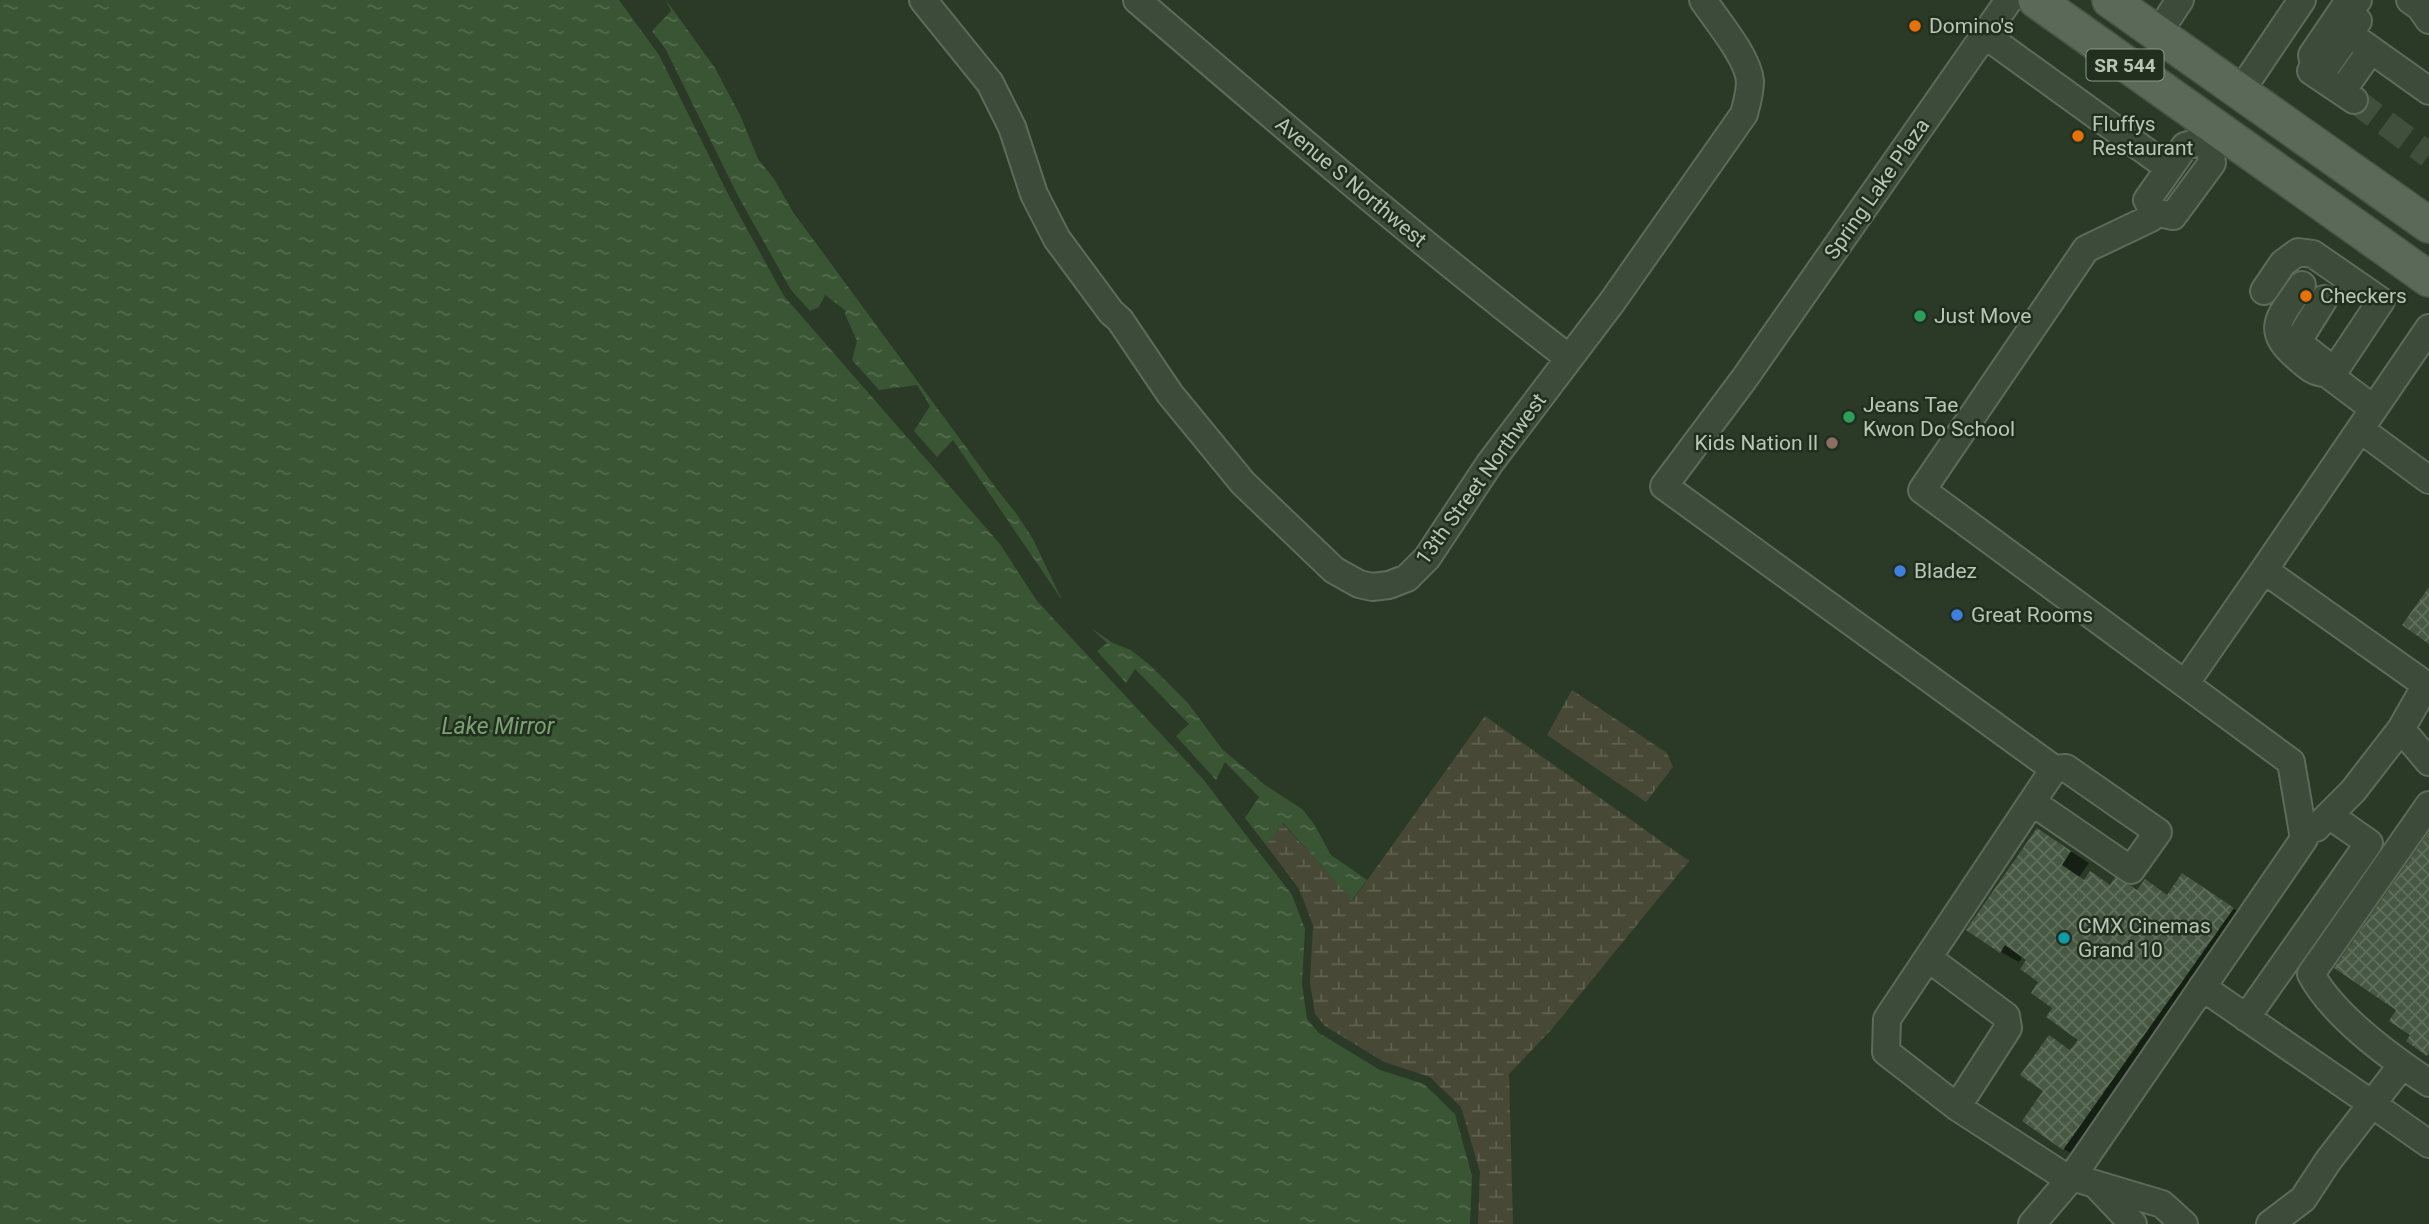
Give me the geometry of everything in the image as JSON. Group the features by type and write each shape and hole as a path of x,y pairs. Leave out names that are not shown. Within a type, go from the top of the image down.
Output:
{"main road":[{"name":"SR 544","path":"2036,0 2212,134 2429,279"},
{"name":"SR 544","path":"2110,0 2429,225"},
{"path":"2212,134 2240,92"}],"street":[{"name":"13th Street Northwest","path":"923,0 990,83 1013,127 1034,194 1064,250 1120,320 1170,394 1230,468 1295,533 1346,578 1359,584 1378,587 1407,579 1419,567 1490,463 1628,281 1744,114 1750,79 1744,62 1703,0"},
{"name":"Avenue S Northwest","path":"1138,0 1461,274 1569,358"},
{"name":"Spring Lake Plaza","path":"2010,0 1744,379 1664,486 2054,769"},
{"path":"2158,33 2180,0"},
{"path":"2240,92 2302,0"},
{"path":"2314,66 2325,68 2350,34 2362,16 2361,0 2346,5 2312,55 2314,66 2311,71 2348,96 2371,50"},
{"path":"2410,0 2420,7 2429,20"},
{"path":"2350,34 2429,91"},
{"path":"1985,35 2169,168"},
{"path":"2212,134 2212,163 2173,216 2154,212 2147,200 2185,145 2212,134"},
{"path":"2154,212 2151,218 2086,249 1922,490 2291,762 2304,839"},
{"path":"2264,291 2283,262 2298,252 2313,254 2321,281"},
{"path":"2321,281 2381,301 2328,375"},
{"path":"2321,281 2278,321 2278,338 2285,348 2316,373 2328,375 2367,419 2429,480"},
{"path":"2185,684 2429,328"},
{"path":"2032,1224 2083,1180 2202,988 2304,839 2353,791 2401,729 2427,685 2264,570"},
{"path":"2401,729 2429,762"},
{"path":"2032,802 2131,870 2158,832 2066,768 2054,769 1886,1019 1886,1052 1957,1107 2059,1173 2162,1205 2184,1224"},
{"path":"2429,805 2311,974 2320,992 2384,1052 2429,1083"},
{"path":"2246,1018 2369,843 2329,815"},
{"path":"1928,958 2006,1016 2008,1028 1957,1107"},
{"path":"2202,988 2429,1144"},
{"path":"2270,1224 2304,1199 2328,1161 2402,1065"},
{"path":"2083,1180 2133,1224"}],"green space":[{"path":"1572,690 1667,753 1673,767 1646,802 1547,735"},
{"path":"1485,716 1689,861 1551,1030 1509,1074 1513,1224 1478,1224 1480,1172 1461,1107 1430,1077 1384,1062 1325,1026 1315,1014 1310,983 1313,925 1299,889 1266,845 1282,823 1353,900"}],"water":[{"name":"Lake Mirror","path":"0,0 619,0 659,55 731,200 784,296 1000,544 1037,601 1203,779 1292,895 1305,929 1302,984 1307,1019 1319,1033 1380,1070 1424,1084 1455,1114 1472,1176 1470,1224 0,1224"},
{"path":"666,0 715,68 741,117 758,159 774,179 793,212 1018,516 1033,539 1062,600 953,440 937,457 914,431 930,406 917,385 879,390 852,360 857,341 846,311 825,295 819,307 810,311 791,290 738,196 666,50 652,31 671,11"},
{"path":"1091,628 1113,643 1131,650 1152,667 1188,703 1222,749 1265,785 1302,809 1314,824 1331,855 1367,880 1352,900 1283,823 1266,845 1245,818 1259,797 1225,762 1216,780 1176,736 1189,724 1135,669 1126,683 1097,651 1107,643"}],"building":[{"path":"2429,587 2429,644 2402,625"},
{"name":"CMX Cinemas Grand 10","path":"2037,828 2071,851 2062,865 2084,880 2090,871 2110,885 2116,876 2137,890 2145,879 2167,895 2182,873 2234,908 2063,1150 2022,1121 2043,1091 2020,1075 2049,1035 2070,1050 2078,1040 2046,1017 2052,1008 2031,993 2038,982 2020,969 2026,960 2005,945 2000,953 1966,930"},
{"path":"2429,832 2427,1056 2406,1041 2410,1035 2389,1021 2396,1010 2334,968"}],"tunnel":[{"path":"2354,100 2429,155"}],"place":[{"name":"Domino's","path":"1915,26"},
{"name":"Fluffys Restaurant","path":"2078,136"},
{"name":"Checkers","path":"2306,296"},
{"name":"Just Move","path":"1920,316"},
{"name":"Jeans Tae Kwon Do School","path":"1849,417"},
{"name":"Kids Nation ll","path":"1832,443"},
{"name":"Bladez","path":"1900,571"},
{"name":"Great Rooms","path":"1957,615"},
{"name":"CMX Cinemas Grand 10","path":"2064,938"}]}
